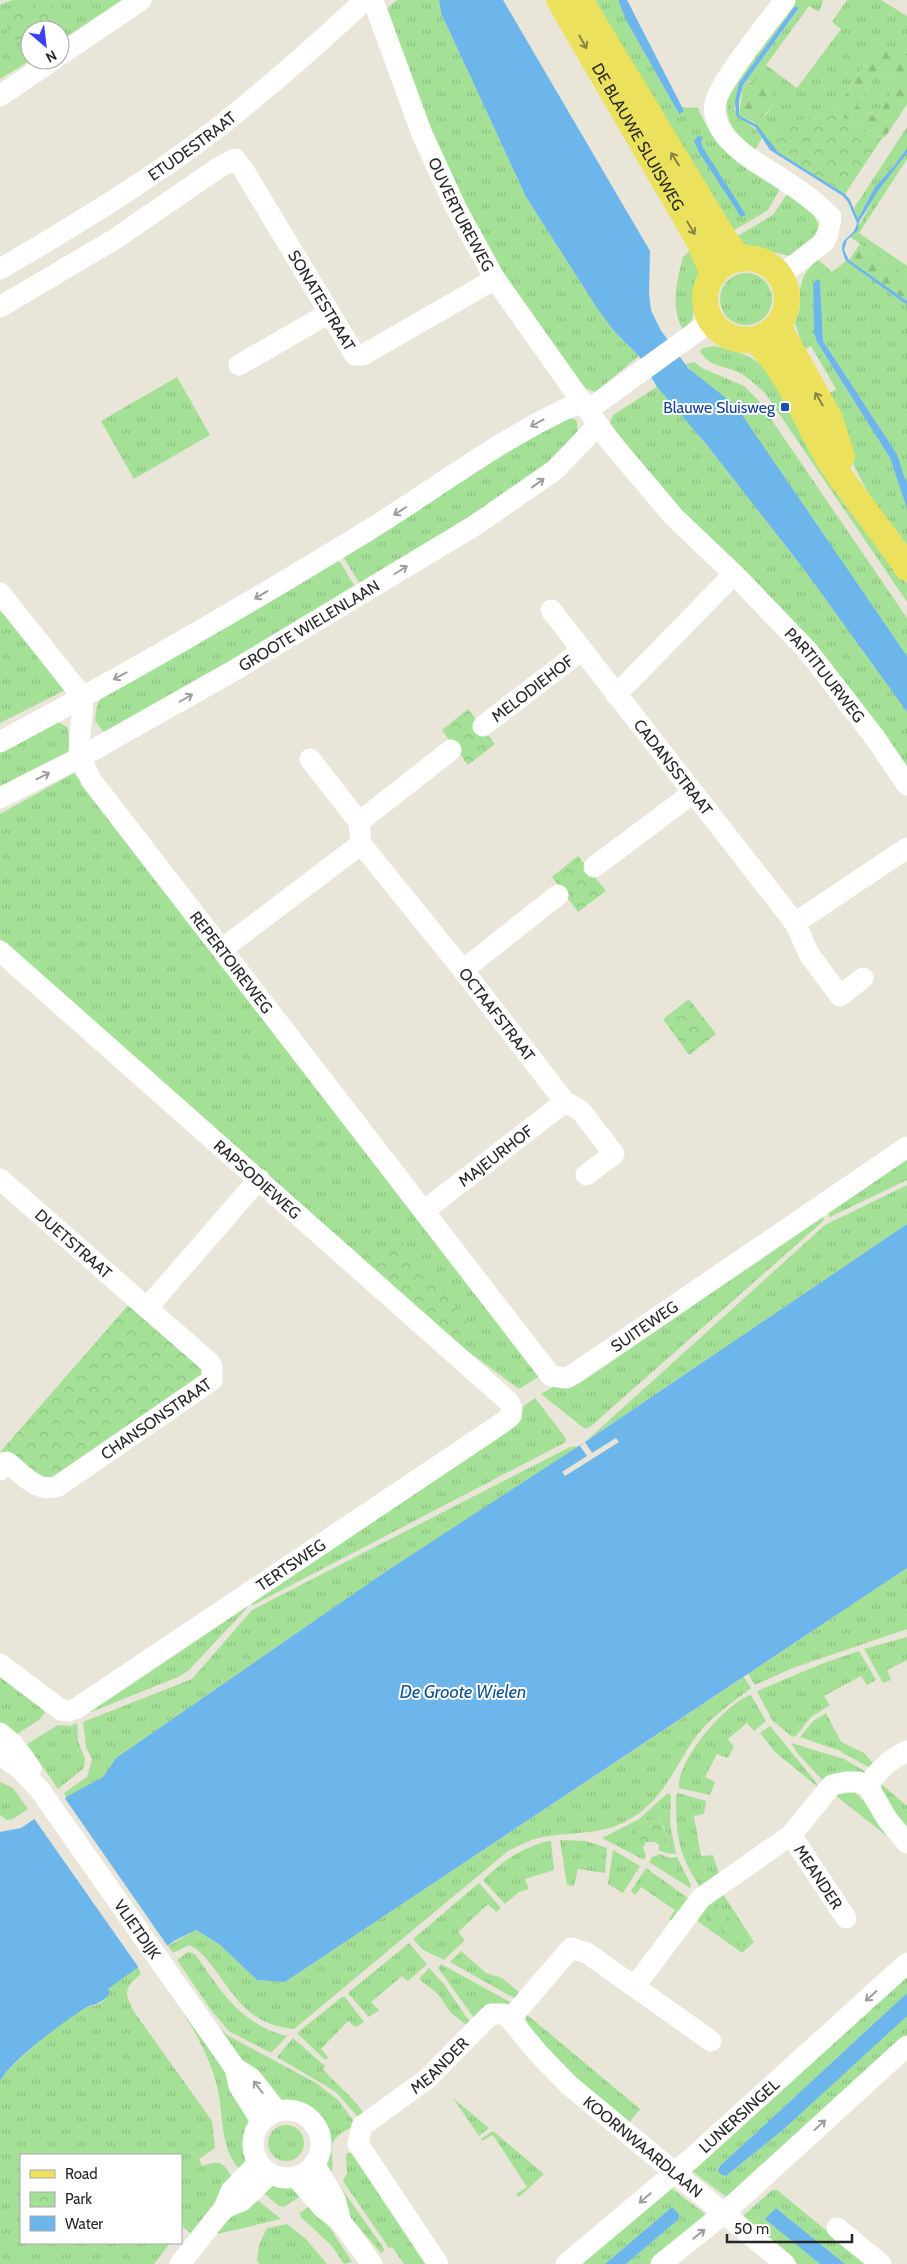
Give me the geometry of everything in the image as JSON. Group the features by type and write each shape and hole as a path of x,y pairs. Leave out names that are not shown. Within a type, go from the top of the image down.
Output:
{"main road":[{"name":"DE BLAUWE SLUISWEG","path":"559,0 698,241 713,274"},
{"name":"DE BLAUWE SLUISWEG","path":"580,0 725,240 740,259"},
{"path":"740,259 758,260 774,269 786,288 787,302 778,326 768,335 755,340 742,340 730,337 719,331 707,312 706,292 713,274 730,262 740,259"},
{"path":"778,326 830,419 843,464 859,500"},
{"path":"755,340 773,360 802,407 830,462 907,568"}],"street":[{"path":"70,48 141,0"},
{"name":"ETUDESTRAAT","path":"0,269 107,203 216,129 306,55 365,0"},
{"name":"OUVERTUREWEG","path":"373,0 422,134 456,208 496,279 589,412"},
{"path":"780,276 824,242 828,234 831,217 814,200 748,157 728,140 718,124 715,105 723,86 785,0"},
{"path":"0,96 38,70"},
{"name":"ETUDESTRAAT","path":"0,307 115,239 218,168 235,159"},
{"name":"SONATESTRAAT","path":"235,159 243,169 350,350 355,355 364,355 496,279"},
{"path":"239,365 329,313"},
{"path":"0,742 158,656 322,559 523,431 589,412 614,391 711,321"},
{"name":"PARTITUURWEG","path":"589,412 674,517 734,574 807,650 876,739 907,785"},
{"name":"GROOTE WIELENLAAN","path":"0,798 81,756 289,639 474,526 555,470 589,412"},
{"path":"616,695 734,574"},
{"path":"0,593 82,696"},
{"name":"CADANSSTRAAT","path":"550,610 795,923 809,954 840,996 863,978"},
{"name":"MELODIEHOF","path":"483,726 582,650"},
{"name":"REPERTOIREWEG","path":"82,696 84,710 81,756 91,780 425,1210"},
{"path":"359,822 452,750"},
{"path":"222,949 361,844 359,822 310,759"},
{"path":"594,867 693,793"},
{"name":"OCTAAFSTRAAT","path":"361,844 463,970 565,1102 581,1111 614,1154 586,1175"},
{"path":"795,923 907,848"},
{"path":"463,970 558,895"},
{"name":"RAPSODIEWEG","path":"0,951 509,1402 512,1408"},
{"name":"MAJEURHOF","path":"425,1210 565,1102"},
{"name":"SUITEWEG","path":"425,1210 551,1376 566,1378 907,1147"},
{"name":"DUETSTRAAT","path":"0,1179 147,1308"},
{"path":"147,1308 259,1180"},
{"name":"CHANSONSTRAAT","path":"2,1463 37,1486 51,1489 197,1392 212,1380 212,1367 209,1362 147,1308"},
{"name":"TERTSWEG","path":"0,1664 61,1710 70,1711 77,1708 502,1423 511,1416 512,1408"},
{"name":"VLIETDIJK","path":"0,1733 12,1743 34,1773 40,1790"},
{"path":"907,1752 887,1763 875,1775 868,1786 887,1819 907,1843"},
{"name":"VLIETDIJK","path":"0,1754 20,1769 40,1790 234,2068 239,2086 269,2116"},
{"name":"MEANDER","path":"635,1986 701,1898 791,1835 832,1785 859,1782 868,1786"},
{"name":"MEANDER","path":"791,1835 846,1918"},
{"path":"510,2019 571,1948 587,1953 711,2041"},
{"name":"LUNERSINGEL","path":"566,2264 674,2174 907,1963"},
{"name":"MEANDER","path":"438,2264 358,2144 359,2135 362,2126 427,2079 491,2014 504,2014 510,2019"},
{"name":"KOORNWAARDLAAN","path":"510,2019 569,2085 674,2174 785,2264"},
{"path":"661,2264 723,2214 907,2046"},
{"path":"299,2111 316,2124 322,2145 315,2165 296,2177 278,2177 264,2168 252,2146 256,2128 269,2116 299,2111"},
{"path":"315,2165 335,2199 341,2222"},
{"path":"180,2264 224,2208 231,2191 264,2168"},
{"path":"296,2177 324,2209 341,2222 372,2264"},
{"path":"837,2228 881,2264"}],"green space":[{"path":"12,0 122,0 70,34 70,20 20,20 20,67 0,79 0,5"},
{"path":"397,0 439,0 441,13 526,197 597,308 613,330 639,356 595,392 585,388 528,310 488,249 462,202 426,122 383,12"},
{"path":"593,0 618,0 626,20 679,114 684,111 682,107 698,108 713,135 732,155 781,187 768,210 731,232"},
{"path":"790,0 822,0 823,2 819,12 809,6 766,65 797,88 841,29 832,22 847,0 881,0 907,16 907,56 896,53 862,67 834,115 798,121 764,136 754,122 768,113 774,102 751,81 743,85 799,9 795,6 739,83 734,110 756,129 762,138 755,150 735,131 728,118 727,101 729,90"},
{"path":"37,3 53,6 58,14 57,20 20,20 20,40 15,39 6,29 11,18"},
{"path":"879,44 907,56 907,104 886,136 882,138 843,117 834,115 862,67 867,65 867,55","holes":["889,73 899,78 877,118 857,106 876,75"]},
{"path":"889,73 899,78 877,118 857,106 876,75"},
{"path":"761,79 771,92 773,103 767,112 754,122 739,115 743,85"},
{"path":"834,115 843,117 882,138 845,194 778,152 764,136 798,121"},
{"path":"907,127 907,148 875,187 858,220 854,208"},
{"path":"907,153 907,159 859,233 907,266 907,276 850,237 878,191"},
{"path":"789,191 808,204 819,225 810,245 790,256 747,246 736,237 773,215"},
{"path":"860,244 907,276 907,301 849,260"},
{"path":"692,249 701,273 692,320 683,330 677,312 676,294 683,257"},
{"path":"817,259 832,272 846,261 907,305 907,484 897,454 823,341 820,282 813,283 814,333 817,342 890,458 907,509 907,551 868,493 855,468 830,393 836,389 811,346 804,350 795,323 800,308 800,289 804,275"},
{"path":"746,273 760,277 768,285 772,299 768,313 760,321 746,325 732,321 724,313 720,299 724,285 732,277"},
{"path":"715,346 748,356 766,369 846,495 907,584 907,602 765,393 743,375 709,361 700,351 703,348"},
{"path":"694,362 702,368 744,386 758,400 907,618 907,656 736,406 699,378 685,364"},
{"path":"177,377 210,435 134,479 101,421"},
{"path":"657,387 706,444 803,568 907,712 907,772 656,485 610,423 613,415"},
{"path":"565,416 576,420 578,427 575,440 562,454 362,587 342,555"},
{"path":"337,557 357,590 111,733 103,731 95,721 97,705 104,693"},
{"path":"0,610 67,689 0,723"},
{"path":"468,709 495,744 468,765 442,730"},
{"path":"56,721 67,727 70,738 68,753 0,792 0,748"},
{"path":"74,773 543,1374 519,1389 454,1341 0,939 0,814"},
{"path":"578,856 606,891 578,912 552,877"},
{"path":"689,999 716,1034 689,1055 663,1019"},
{"path":"907,1158 907,1180 830,1217 827,1211"},
{"path":"907,1185 907,1224 585,1442 825,1225"},
{"path":"822,1215 824,1220 821,1223 590,1427 585,1429 541,1394 553,1387 570,1385"},
{"path":"402,1243 469,1324 454,1341 371,1268"},
{"path":"131,1302 206,1374 52,1482 42,1482 1,1451"},
{"path":"535,1398 565,1437 566,1442 253,1605 249,1600"},
{"path":"580,1446 385,1572 116,1758 103,1777 67,1798 64,1793 87,1777 92,1759 86,1747 83,1722 192,1679 252,1610 570,1447"},
{"path":"907,1568 907,1629 793,1668 755,1685 748,1674"},
{"path":"244,1604 247,1608 188,1671 178,1677 91,1712 85,1711"},
{"path":"907,1637 907,1660 887,1670 891,1680 883,1683 864,1649"},
{"path":"859,1651 876,1680 867,1685 861,1676 824,1696 830,1705 811,1717 796,1736 792,1737 772,1720 757,1691 821,1664"},
{"path":"0,1674 41,1706 45,1713 39,1720 12,1737 0,1727"},
{"path":"744,1677 751,1688 720,1712 698,1734 672,1776 648,1806 625,1822 615,1826 595,1831 539,1838 508,1851 294,2029 267,2023 248,2010 194,1947 189,1945 173,1953 168,1946 196,1930 219,1944 257,1980 285,1982"},
{"path":"751,1695 766,1721 754,1731 747,1723 728,1739 734,1747 728,1758 717,1754 705,1777 715,1782 710,1795 679,1788 680,1777 685,1763 704,1734 729,1709"},
{"path":"826,1713 841,1742 864,1753 874,1764 870,1768 838,1750 800,1737 813,1721"},
{"path":"77,1723 78,1741 85,1759 84,1768 58,1789 27,1744 58,1725 71,1726"},
{"path":"770,1726 819,1788 775,1752 760,1733"},
{"path":"791,1743 844,1759 866,1772 825,1783 798,1754"},
{"path":"0,1782 13,1788 28,1809 13,1819 7,1820 0,1815"},
{"path":"880,1783 907,1806 907,1832 879,1787"},
{"path":"844,1791 853,1791 863,1800 887,1836 835,1795"},
{"path":"668,1793 671,1795 670,1823 676,1854 666,1853 667,1835 659,1818 645,1821 642,1842 646,1842 643,1847 646,1856 644,1860 602,1838 639,1819"},
{"path":"678,1793 706,1801 704,1814 694,1816 701,1856 713,1855 721,1880 703,1891 688,1867 680,1846 676,1811 676,1796"},
{"path":"659,1818 667,1835 666,1853 659,1850 659,1845 655,1842 642,1842 636,1835 635,1829 645,1821"},
{"path":"560,1840 586,1841 607,1848 605,1873 578,1869 574,1886 567,1885"},
{"path":"551,1841 554,1870 525,1879 529,1889 519,1892 505,1904 483,1880 513,1856 529,1847"},
{"path":"613,1850 640,1866 623,1893 608,1884"},
{"path":"660,1854 669,1858 677,1857 691,1885 690,1888 649,1862 652,1857"},
{"path":"646,1868 692,1901 675,1924 669,1919 675,1910 641,1887 635,1895 631,1891"},
{"path":"479,1883 501,1908 496,1912 488,1904 458,1932 465,1940 444,1960 423,1950 413,1939"},
{"path":"721,1891 754,1942 742,1953 692,1917"},
{"path":"716,1902 747,1941 742,1946 704,1915"},
{"path":"409,1943 427,1964 408,1981 402,1976 371,2002 379,2010 369,2017 348,1993"},
{"path":"461,1951 486,1973 502,1978 520,1993 516,1999 450,1962"},
{"path":"188,1952 195,1954 223,1993 245,2015 271,2031 287,2036 271,2053 229,2031 211,2010 177,1960"},
{"path":"441,1964 512,2003 508,2008 474,2018 438,1968"},
{"path":"137,1967 141,1974 131,1984 127,1992 131,2006 212,2121 215,2148 199,2159 202,2166 220,2163 233,2178 193,2235 182,2228 182,2154 20,2154 20,2244 169,2244 154,2264 0,2264 0,2081 14,2064 63,2023 82,2010 104,2000 109,1992 108,1989"},
{"path":"429,1968 444,1984 469,2021 466,2025 451,2013 438,1994 419,1979"},
{"path":"907,1970 907,1993 720,2166 718,2170 726,2176 784,2129 907,2015 907,2037 728,2198 692,2171"},
{"path":"342,1997 345,1997 364,2022 356,2027 348,2021 321,2049 329,2058 325,2060 297,2033"},
{"path":"174,1999 222,2067 250,2116 248,2156 245,2165 240,2170 233,2161 225,2141 214,2074 205,2052"},
{"path":"525,2013 640,2109 629,2123 586,2088 551,2055 528,2025"},
{"path":"208,2016 227,2035 316,2083 338,2100 355,2123 336,2137 332,2145 332,2169 329,2177 325,2162 326,2136 320,2122 304,2107 278,2098 258,2080"},
{"path":"293,2038 325,2066 323,2069 364,2114 358,2117 336,2092 277,2057"},
{"path":"453,2098 489,2128 479,2136"},
{"path":"286,2125 299,2130 304,2143 299,2156 286,2161 273,2156 268,2143 273,2130"},
{"path":"493,2131 544,2174 519,2197 516,2194 527,2187 493,2135 482,2141 481,2139"},
{"path":"354,2151 430,2264 404,2264 392,2247 389,2248 343,2181 347,2173 346,2154"},
{"path":"281,2182 291,2184 304,2194 284,2207 278,2205 261,2191 267,2185"},
{"path":"339,2185 385,2250 381,2253 351,2218 335,2188"},
{"path":"670,2187 705,2214 703,2221 653,2264 626,2264 679,2219 672,2207 605,2264 573,2264"},
{"path":"772,2190 777,2190 867,2264 845,2264 776,2208 766,2219 820,2264 798,2264 743,2216"},
{"path":"256,2199 281,2219 213,2235 248,2201"},
{"path":"314,2203 352,2262 344,2264 332,2246 301,2217 300,2213"},
{"path":"287,2224 306,2239 327,2264 260,2264 257,2261 259,2245 267,2228"}],"water":[{"path":"439,0 503,0 650,251 649,294 651,310 660,329 688,368 736,406 907,656 907,712 803,568 706,444 657,387 639,356 613,330 597,308 526,197 441,13"},
{"path":"618,0 627,0 684,111 679,114 626,20"},
{"path":"795,6 799,8 743,85 739,101 739,115 757,125 778,152 845,194 850,200 858,219 875,187 907,148 907,153 878,191 859,222 858,230 847,240 844,250 849,260 907,301 907,305 846,261 842,247 843,243 855,229 857,223 848,202 843,196 770,150 755,127 736,116 735,101 739,83"},
{"path":"698,136 703,137 701,142 703,148 746,215 741,217 699,152 694,141"},
{"path":"817,280 820,281 823,341 897,454 907,484 907,509 890,458 817,342 814,333 813,283"},
{"name":"De Groote Wielen","path":"907,1224 907,1568 285,1982 257,1980 219,1944 196,1930 174,1941 108,1989 110,1992 104,1999 82,2010 50,2033 15,2063 0,2081 0,1832 21,1828 68,1796 103,1777 116,1758 385,1572 585,1442"},
{"path":"907,1993 907,2016 784,2129 726,2176 720,2174 718,2170 720,2166"},
{"path":"672,2207 679,2214 679,2219 626,2264 605,2264"},
{"path":"776,2208 845,2264 820,2264 765,2219"}],"pier":[{"path":"616,1438 619,1442 565,1476 562,1472 587,1456 580,1446 585,1442 592,1453"},
{"path":"64,1797 169,1948 139,1968 33,1817"}],"place":[{"name":"Blauwe Sluisweg","path":"785,407"}]}
